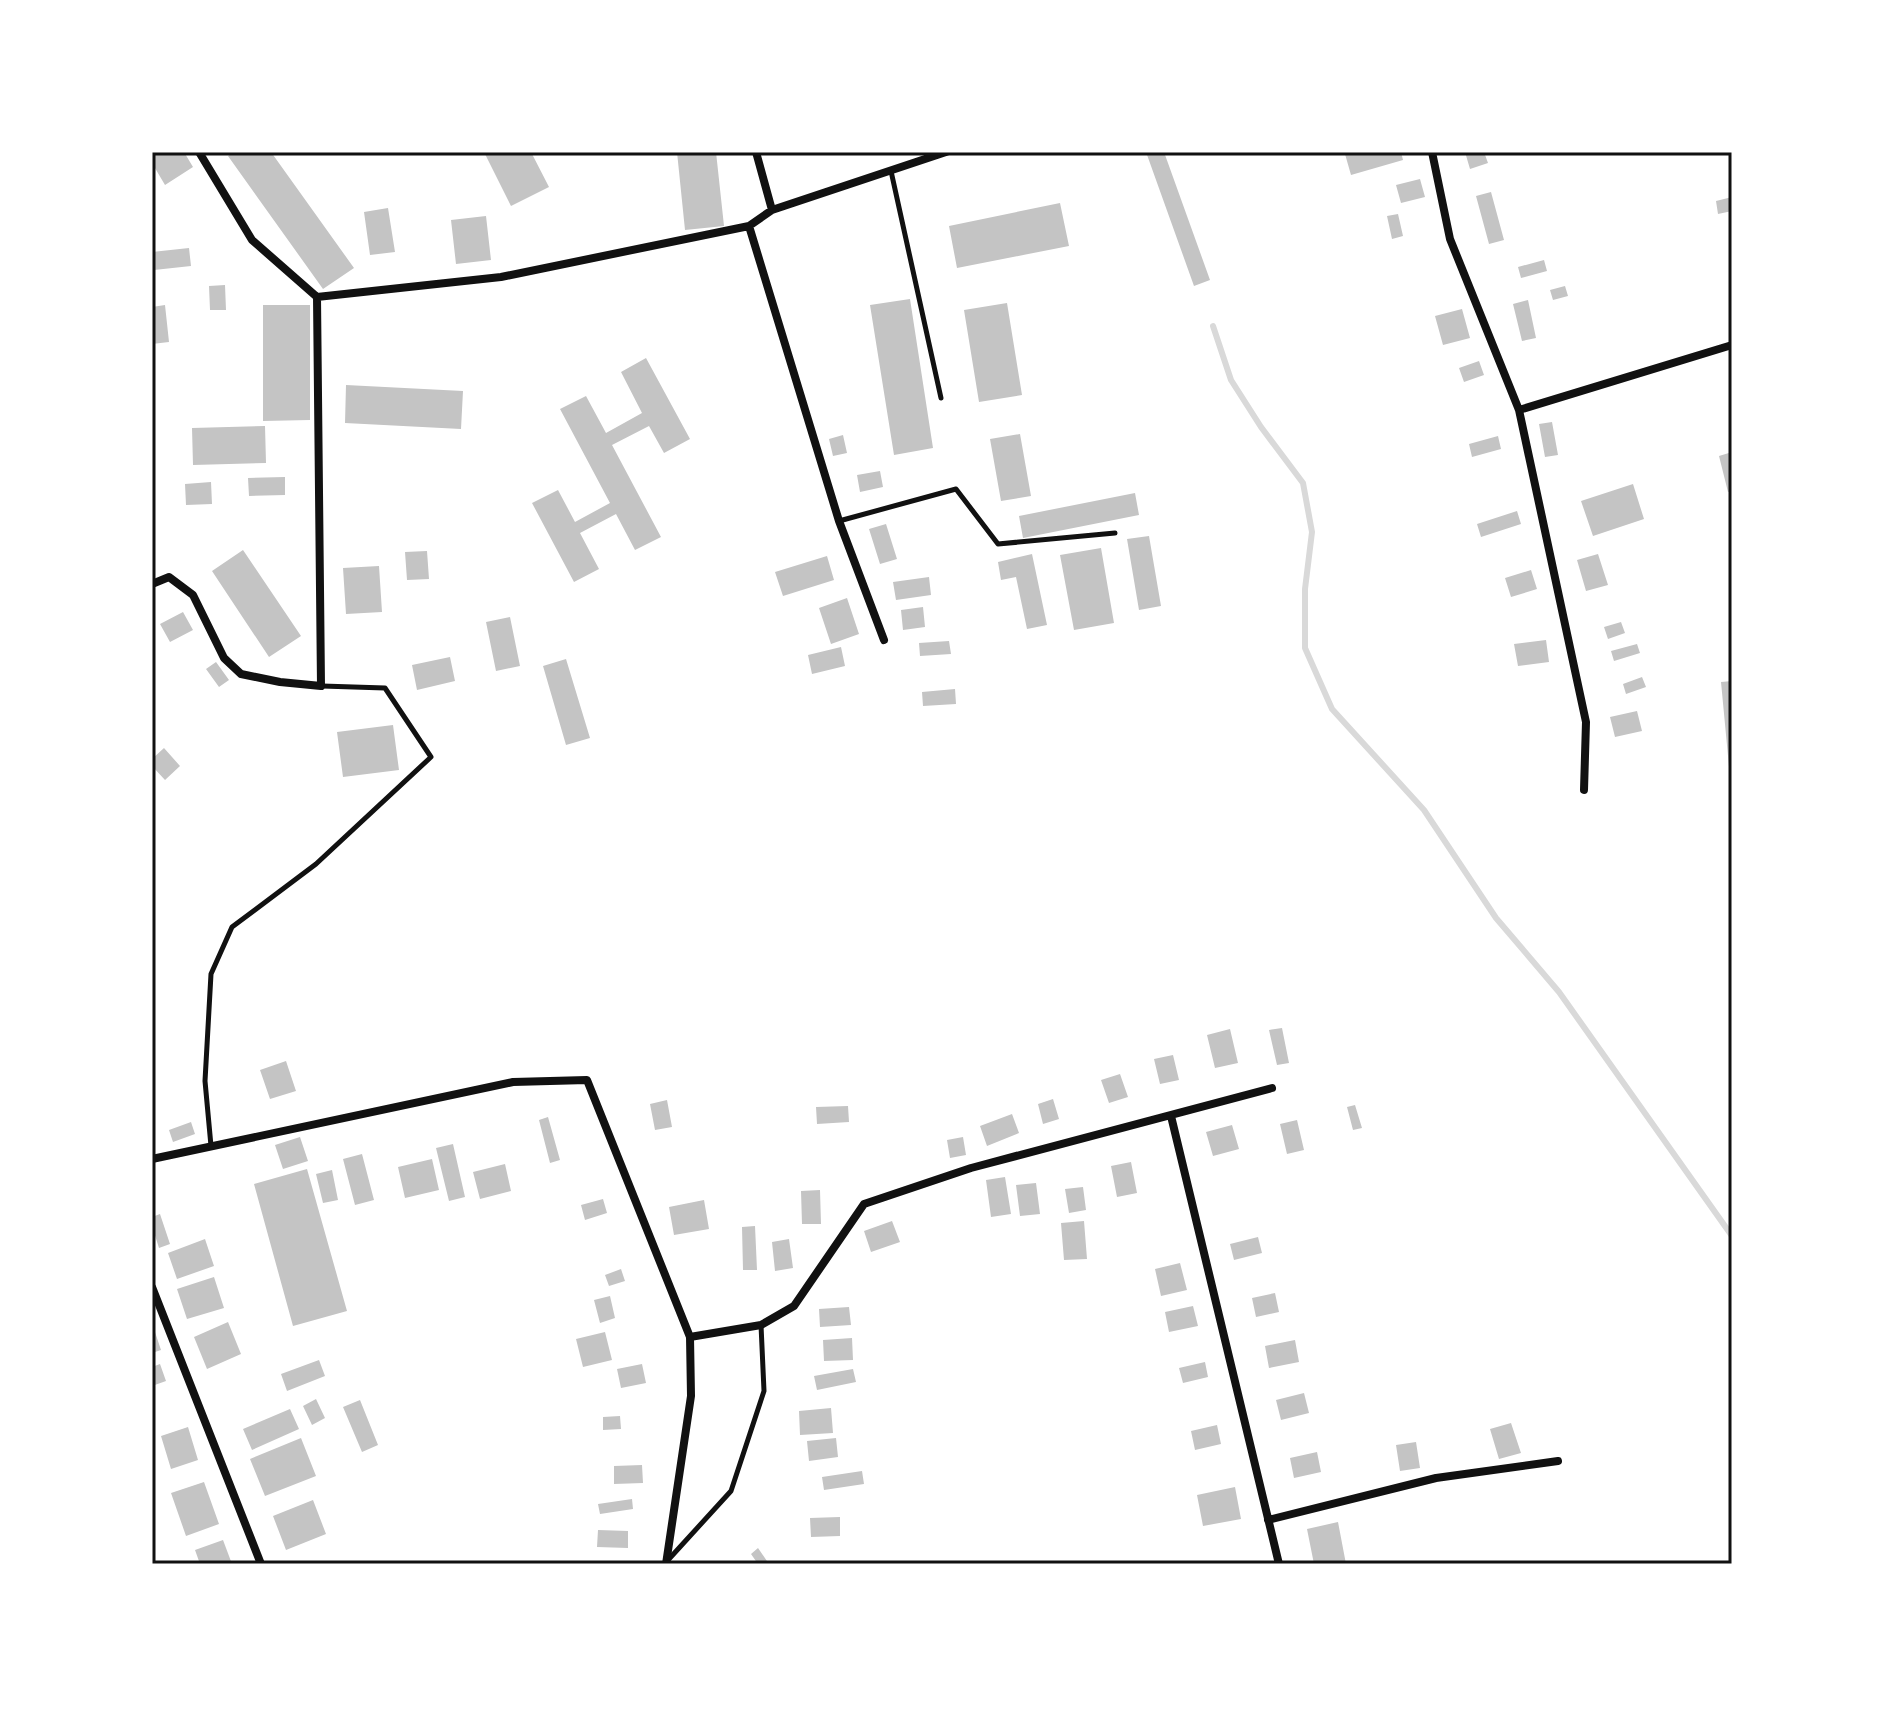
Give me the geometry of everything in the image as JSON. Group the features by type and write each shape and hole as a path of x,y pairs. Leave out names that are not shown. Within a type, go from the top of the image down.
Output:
{"street":[{"path":"199,152 252,240 317,297 501,277 749,226 772,210 946,152"},
{"path":"756,152 772,210"},
{"path":"1432,152 1450,239 1519,410 1586,722 1584,790"},
{"path":"749,226 839,521 884,640"},
{"path":"152,584 169,577 193,595 224,658 241,674 321,686 317,297"},
{"path":"1519,410 1732,345"},
{"path":"152,1159 513,1082 587,1080 690,1337 691,1396 666,1562"},
{"path":"690,1337 761,1325 794,1306 864,1204 971,1168 1272,1088"},
{"path":"1171,1116 1279,1564"},
{"path":"152,1287 261,1564"},
{"path":"1268,1520 1436,1478 1558,1461"}],"lane":[{"path":"891,170 941,398"},
{"path":"839,521 956,489 998,544 1115,533"},
{"path":"211,1146 205,1081 211,974 232,927 316,864 431,757 385,688 321,686"},
{"path":"666,1562 731,1491 764,1391 761,1325"}],"building":[{"path":"152,152 184,152 193,167 165,185 152,163"},
{"path":"234,152 271,152 354,268 323,289 228,156"},
{"path":"484,152 531,152 549,187 511,206"},
{"path":"677,152 716,152 724,226 685,230"},
{"path":"1146,152 1164,152 1210,280 1194,286"},
{"path":"1401,152 1403,160 1351,175 1345,154"},
{"path":"1465,152 1484,152 1488,163 1470,169"},
{"path":"1420,179 1425,197 1401,203 1396,185"},
{"path":"1491,192 1504,240 1489,244 1476,196"},
{"path":"1732,197 1732,211 1718,214 1716,201"},
{"path":"1060,203 1069,246 957,268 949,226"},
{"path":"388,208 395,252 370,255 364,212"},
{"path":"1398,214 1403,236 1392,239 1387,216"},
{"path":"486,216 491,260 456,264 451,220"},
{"path":"189,248 191,266 154,270 152,252"},
{"path":"1544,260 1547,271 1521,278 1518,267"},
{"path":"225,285 226,310 210,310 209,286"},
{"path":"1565,286 1568,296 1553,300 1550,290"},
{"path":"910,299 933,448 894,455 870,305"},
{"path":"1528,300 1536,338 1522,341 1513,304"},
{"path":"1007,303 1022,395 979,402 964,310"},
{"path":"165,305 169,342 152,344 152,307"},
{"path":"263,305 310,305 310,420 263,421"},
{"path":"1462,309 1470,338 1443,345 1435,316"},
{"path":"646,358 690,439 664,453 649,426 612,445 661,537 635,550 616,514 580,533 599,569 574,582 532,503 558,490 575,522 610,503 560,409 586,396 606,433 642,413 621,372"},
{"path":"1479,361 1484,375 1464,382 1459,368"},
{"path":"346,385 463,391 461,429 345,423"},
{"path":"1552,422 1558,455 1545,457 1539,424"},
{"path":"265,426 266,463 193,465 192,428"},
{"path":"1020,434 1031,496 1001,501 990,439"},
{"path":"843,435 847,453 833,456 829,439"},
{"path":"1498,436 1501,449 1472,457 1469,444"},
{"path":"1732,452 1732,491 1728,492 1719,456"},
{"path":"880,471 883,487 860,492 857,475"},
{"path":"285,477 285,495 249,496 248,478"},
{"path":"211,482 212,504 186,505 185,484"},
{"path":"1633,484 1644,519 1593,536 1581,501"},
{"path":"1135,493 1139,515 1023,538 1019,516"},
{"path":"1517,511 1521,524 1481,537 1477,524"},
{"path":"886,524 897,559 880,564 869,529"},
{"path":"1149,536 1161,606 1139,610 1127,539"},
{"path":"1101,548 1114,623 1074,630 1060,555"},
{"path":"243,550 301,636 269,657 212,571"},
{"path":"427,551 429,579 407,580 405,552"},
{"path":"1032,554 1047,625 1027,629 1016,577 1001,580 998,562"},
{"path":"1598,554 1608,585 1586,591 1577,560"},
{"path":"827,556 834,580 783,596 775,572"},
{"path":"379,566 382,612 346,614 343,568"},
{"path":"1531,570 1537,589 1511,597 1505,578"},
{"path":"929,577 931,595 896,600 893,582"},
{"path":"847,598 859,634 831,644 819,608"},
{"path":"923,607 925,627 903,630 901,610"},
{"path":"183,612 193,630 170,642 160,624"},
{"path":"510,617 520,666 496,671 486,622"},
{"path":"1621,622 1625,633 1608,639 1604,627"},
{"path":"1546,640 1549,662 1518,666 1514,644"},
{"path":"949,641 951,654 920,656 919,643"},
{"path":"1637,644 1640,653 1614,661 1611,651"},
{"path":"841,647 845,666 812,674 808,655"},
{"path":"450,657 455,681 417,690 412,665"},
{"path":"566,659 590,738 566,745 543,666"},
{"path":"216,662 229,680 219,687 206,669"},
{"path":"1642,677 1646,687 1626,694 1623,684"},
{"path":"1732,681 1732,777 1730,777 1721,682"},
{"path":"955,689 956,704 923,706 922,692"},
{"path":"1637,711 1642,731 1615,737 1610,717"},
{"path":"393,725 399,770 343,777 337,732"},
{"path":"164,748 180,766 165,780 152,766 152,759"},
{"path":"1282,1028 1289,1063 1277,1065 1269,1030"},
{"path":"1230,1029 1238,1063 1215,1068 1207,1035"},
{"path":"1173,1055 1179,1080 1160,1084 1154,1059"},
{"path":"286,1061 296,1091 270,1099 260,1070"},
{"path":"1120,1074 1128,1097 1109,1103 1101,1080"},
{"path":"1053,1099 1059,1119 1043,1124 1038,1104"},
{"path":"667,1100 672,1127 655,1130 650,1104"},
{"path":"1355,1105 1362,1128 1353,1130 1347,1107"},
{"path":"848,1106 849,1122 817,1124 816,1107"},
{"path":"1012,1114 1019,1133 987,1146 980,1126"},
{"path":"548,1117 560,1160 550,1163 539,1120"},
{"path":"1297,1120 1304,1150 1287,1154 1280,1124"},
{"path":"191,1122 195,1134 173,1142 169,1130"},
{"path":"1232,1125 1239,1149 1213,1156 1206,1132"},
{"path":"300,1137 308,1161 283,1169 275,1145"},
{"path":"963,1137 966,1155 950,1158 947,1140"},
{"path":"453,1144 465,1197 449,1201 436,1148"},
{"path":"362,1154 374,1200 355,1205 343,1159"},
{"path":"432,1159 439,1190 405,1198 398,1167"},
{"path":"1131,1162 1137,1193 1117,1197 1111,1166"},
{"path":"505,1164 511,1191 480,1199 473,1172"},
{"path":"307,1169 347,1311 293,1326 254,1184"},
{"path":"332,1170 338,1200 323,1203 316,1174"},
{"path":"1005,1177 1011,1214 991,1217 986,1180"},
{"path":"1036,1183 1040,1214 1020,1216 1016,1185"},
{"path":"1083,1187 1086,1210 1069,1213 1065,1189"},
{"path":"820,1190 821,1224 802,1224 801,1191"},
{"path":"603,1199 607,1213 585,1220 581,1205"},
{"path":"704,1200 709,1229 674,1235 669,1207"},
{"path":"160,1214 170,1244 159,1248 152,1217"},
{"path":"892,1221 900,1242 871,1252 864,1231"},
{"path":"1084,1221 1087,1259 1064,1260 1061,1223"},
{"path":"755,1226 757,1270 743,1270 742,1227"},
{"path":"1258,1237 1262,1253 1234,1260 1230,1244"},
{"path":"205,1239 214,1266 177,1279 168,1253"},
{"path":"789,1239 793,1268 775,1271 772,1242"},
{"path":"1180,1263 1187,1290 1161,1296 1155,1269"},
{"path":"621,1269 625,1281 609,1286 605,1275"},
{"path":"214,1277 224,1308 187,1319 177,1289"},
{"path":"1275,1293 1279,1312 1256,1317 1252,1298"},
{"path":"610,1296 615,1318 600,1323 594,1300"},
{"path":"1193,1306 1198,1326 1169,1332 1165,1312"},
{"path":"849,1307 851,1325 820,1327 819,1309"},
{"path":"228,1322 241,1354 207,1369 194,1337"},
{"path":"152,1323 161,1350 152,1353"},
{"path":"605,1332 612,1360 583,1367 576,1339"},
{"path":"852,1338 853,1360 824,1361 823,1340"},
{"path":"1295,1340 1299,1362 1269,1368 1265,1346"},
{"path":"319,1360 325,1376 287,1391 281,1374"},
{"path":"1205,1362 1208,1377 1183,1383 1179,1368"},
{"path":"160,1364 166,1381 152,1386 152,1367"},
{"path":"642,1364 646,1383 621,1388 617,1369"},
{"path":"853,1369 856,1382 817,1390 814,1376"},
{"path":"1304,1393 1309,1413 1281,1420 1276,1400"},
{"path":"316,1399 325,1418 312,1425 303,1406"},
{"path":"360,1400 378,1445 362,1452 343,1407"},
{"path":"831,1408 833,1433 800,1435 799,1411"},
{"path":"290,1409 299,1429 252,1450 243,1429"},
{"path":"620,1416 621,1429 603,1430 603,1417"},
{"path":"1511,1423 1521,1453 1499,1459 1490,1429"},
{"path":"1217,1425 1221,1444 1195,1450 1191,1431"},
{"path":"188,1427 198,1460 171,1469 161,1436"},
{"path":"301,1438 316,1476 265,1496 250,1459"},
{"path":"836,1438 838,1457 809,1461 807,1441"},
{"path":"1416,1442 1420,1468 1400,1471 1396,1445"},
{"path":"1317,1452 1321,1472 1294,1478 1290,1458"},
{"path":"642,1465 643,1483 614,1484 614,1466"},
{"path":"862,1471 864,1484 824,1490 822,1477"},
{"path":"204,1482 219,1524 186,1536 171,1493"},
{"path":"1235,1487 1241,1519 1203,1526 1197,1495"},
{"path":"632,1499 633,1509 600,1514 598,1504"},
{"path":"313,1500 326,1534 286,1550 273,1516"},
{"path":"840,1517 840,1536 811,1537 810,1518"},
{"path":"1338,1522 1346,1564 1314,1564 1307,1529"},
{"path":"598,1530 628,1531 628,1548 597,1547"},
{"path":"223,1540 232,1564 200,1564 195,1550"},
{"path":"758,1548 769,1564 758,1564 751,1554"}],"waterway":[{"path":"1213,326 1231,380 1303,483 1312,532 1305,589 1305,648 1332,709 1424,810 1496,918 1559,992 1732,1236"}]}
